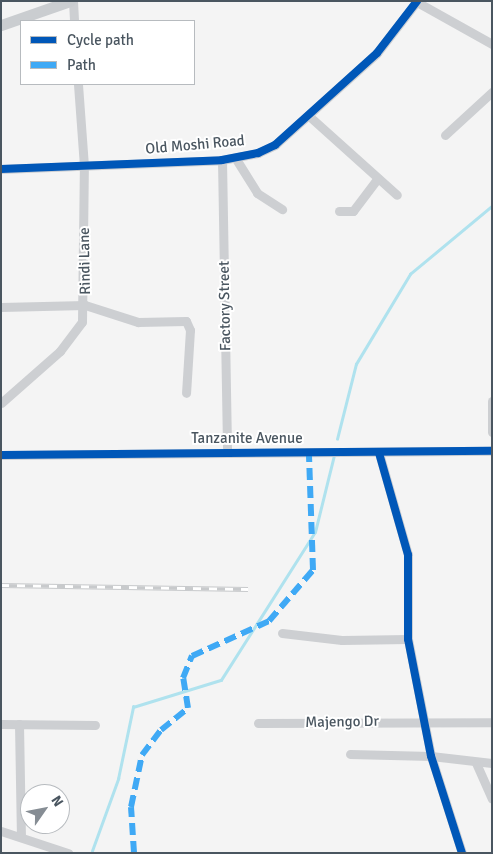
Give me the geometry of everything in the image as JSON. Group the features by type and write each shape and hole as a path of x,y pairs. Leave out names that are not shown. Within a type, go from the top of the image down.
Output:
{"main road":[{"path":"1,25 71,1"}],"street":[{"path":"71,1 74,20"},
{"path":"417,2 492,44"},
{"name":"Old Moshi Road","path":"1,169 236,159 275,145 310,116 378,53 417,2"},
{"name":"Rindi Lane","path":"1,403 74,335 85,305 84,166 78,85"},
{"path":"444,135 492,92"},
{"path":"310,116 397,195"},
{"path":"236,159 258,193 282,209"},
{"name":"Factory Street","path":"222,160 227,453"},
{"path":"339,212 353,211 378,178"},
{"path":"1,307 85,305 138,322 190,323 186,393"},
{"path":"492,401 492,432"},
{"name":"Tanzanite Avenue","path":"1,455 379,453 492,450"},
{"path":"379,453 408,555 408,639 426,721 431,756 462,853"},
{"path":"282,633 342,640 408,639"},
{"name":"Majengo Dr","path":"258,723 492,722"},
{"path":"1,724 95,724"},
{"path":"19,724 21,837"},
{"path":"350,754 431,756 476,763 492,763"},
{"path":"476,763 492,799"},
{"path":"1,831 68,853"}],"waterway":[{"path":"337,439 356,364 410,274 492,206"},
{"path":"92,851 118,779 133,707 221,680 315,532 334,455"}],"railway":[{"path":"1,585 248,589"}],"marked path":[{"path":"134,853 131,807 142,755 161,730 188,708 183,678 192,656 269,621 313,570 309,453"}],"cycle path":[{"path":"1,169 222,160 258,153 275,145 377,53 417,1"},
{"path":"1,455 492,451"},
{"path":"379,453 408,555 408,639 431,756 462,853"}]}
